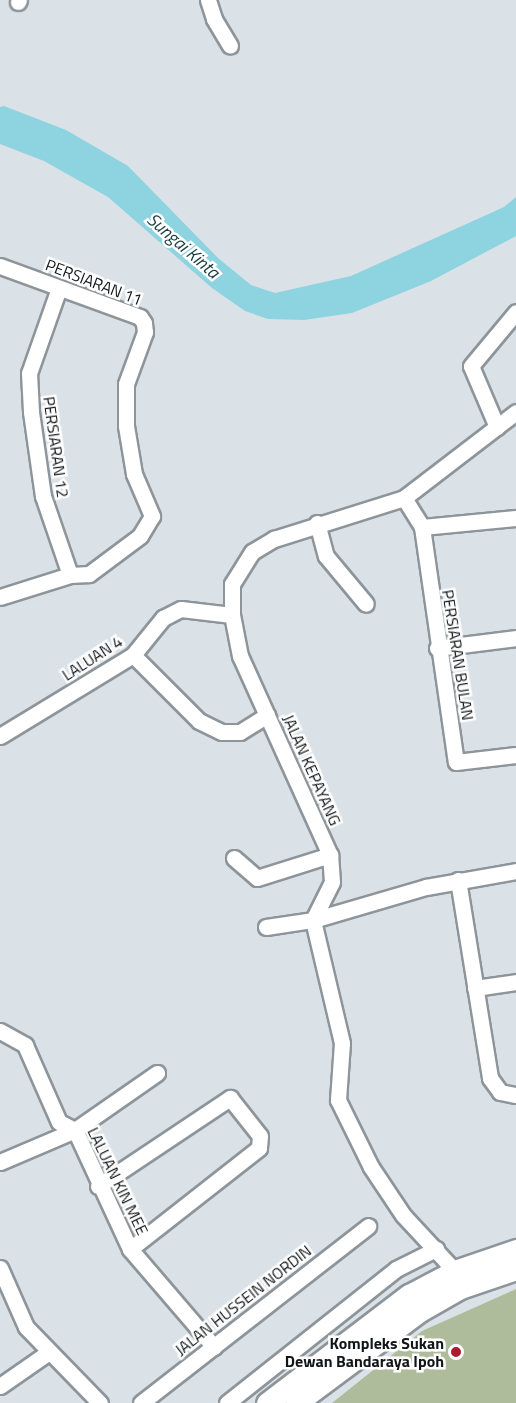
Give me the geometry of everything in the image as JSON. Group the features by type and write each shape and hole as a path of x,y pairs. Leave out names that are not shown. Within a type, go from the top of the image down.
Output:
{"main road":[{"path":"267,1403 381,1314 454,1271 516,1250"},
{"path":"454,1271 467,1276 516,1263"},
{"path":"296,1403 420,1311 460,1288 516,1269"}],"street":[{"path":"208,0 214,19 230,46"},
{"name":"PERSIARAN 11","path":"0,266 140,317 144,323 145,332 126,384 126,426 134,474 152,516 150,526 89,574 70,575"},
{"name":"PERSIARAN 12","path":"59,288 29,373 31,412 42,496 70,575"},
{"path":"497,427 471,366 516,312"},
{"name":"JALAN KEPAYANG","path":"313,920 332,882 330,855 240,656 232,615 232,584 252,552 274,539 317,523 404,498 516,412"},
{"name":"PERSIARAN BULAN","path":"404,498 422,527 437,648 456,762 516,755"},
{"path":"422,527 516,518"},
{"path":"317,523 326,556 366,604"},
{"path":"0,597 70,575"},
{"name":"LALUAN 4","path":"0,736 133,655 164,618 181,609 232,615"},
{"path":"437,648 516,638"},
{"path":"133,655 199,721 222,732 240,732 267,715"},
{"path":"234,858 257,878 330,855"},
{"path":"266,927 313,920 458,880 516,871"},
{"path":"458,880 489,1078 500,1092 515,1095"},
{"path":"313,920 342,1043 338,1100 371,1167 403,1215 454,1271"},
{"path":"475,988 516,982"},
{"name":"LALUAN KIN MEE","path":"0,1031 25,1045 59,1122 75,1130 98,1186 130,1249 214,1347"},
{"path":"0,1162 75,1130 157,1073"},
{"path":"98,1186 230,1098 260,1136 259,1148 130,1249"},
{"name":"JALAN HUSSEIN NORDIN","path":"141,1403 368,1226"},
{"path":"227,1403 396,1269 436,1249"},
{"path":"0,1268 26,1327 100,1403"},
{"path":"0,1386 49,1352"}],"green space":[{"name":"Kompleks Sukan Dewan Bandaraya Ipoh","path":"516,1289 516,1403 332,1403 422,1331"}],"water":[{"name":"Sungai Kinta","path":"4,106 66,130 128,166 218,258 251,285 275,293 351,276 504,207 516,197 516,236 431,281 352,313 304,320 268,319 245,311 212,288 108,197 44,161 0,144 0,107"}],"place":[{"name":"Kompleks Sukan Dewan Bandaraya Ipoh","path":"456,1352"}]}
